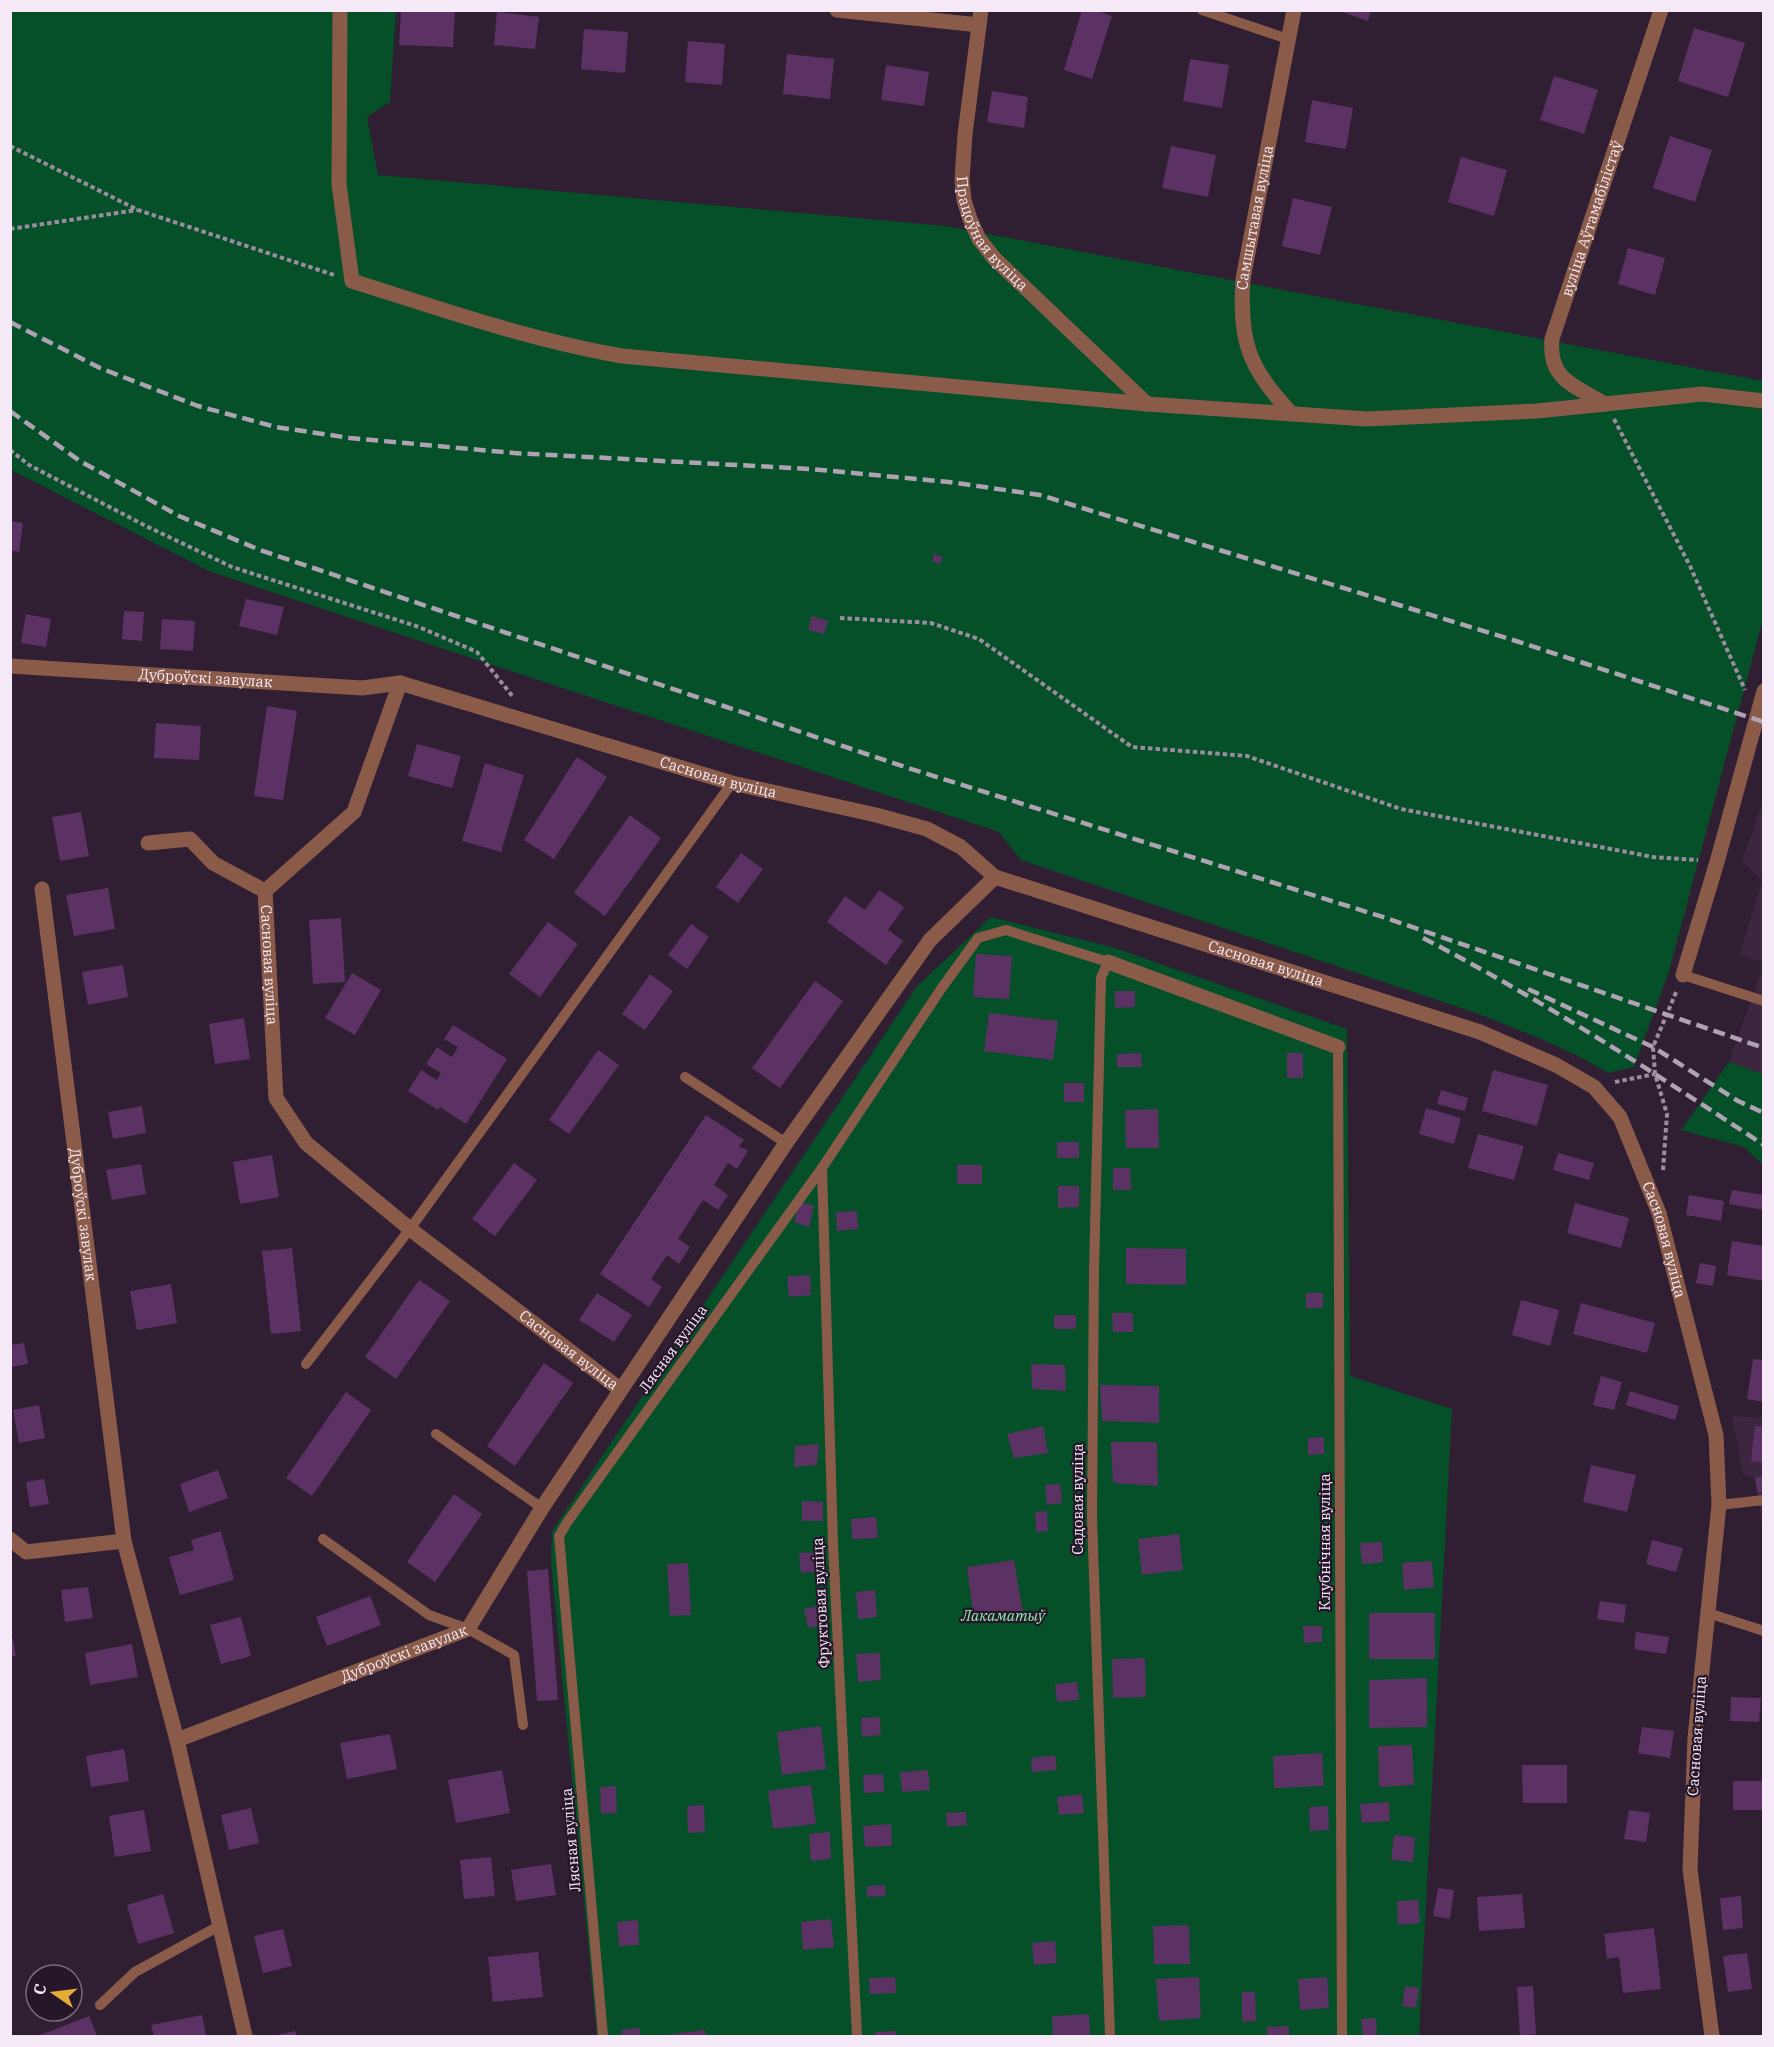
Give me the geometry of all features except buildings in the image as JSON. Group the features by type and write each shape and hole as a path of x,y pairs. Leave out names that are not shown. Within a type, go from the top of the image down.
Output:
{"street":[{"path":"340,10 339,184 352,281 534,337 575,348 622,356 1147,404 1367,419 1537,411 1702,394 1764,401"},
{"path":"837,10 980,18"},
{"name":"Самшытавая вуліца","path":"1292,414 1274,395 1256,370 1245,341 1241,312 1243,279 1294,10"},
{"name":"вуліца Аўтамабілістаў","path":"1605,404 1564,380 1552,362 1551,339 1661,10"},
{"name":"Працоўная вуліца","path":"980,18 962,159 964,200 970,219 980,239 994,258 1147,404"},
{"name":"Дуброўскі завулак","path":"10,666 362,688 400,683"},
{"name":"Сасновая вуліца","path":"265,891 354,812 400,683 732,783 927,828 961,847 995,877 1480,1032 1556,1065 1594,1087 1620,1117 1659,1213 1716,1435 1719,1505 1695,1738 1690,1869 1712,2037"},
{"path":"1683,975 1764,691"},
{"name":"Сасновая вуліца","path":"148,843 190,839 213,862 265,891"},
{"name":"Сасновая вуліца","path":"265,891 276,1098 306,1143 410,1229 621,1390 786,1143 930,940 995,877"},
{"name":"Дуброўскі завулак","path":"42,889 124,1541 177,1740 245,2037"},
{"path":"1108,962 1338,1047"},
{"name":"Дуброўскі завулак","path":"177,1740 468,1629 542,1508 621,1390"},
{"path":"10,1539 26,1552 124,1541"}],"lane":[{"path":"1202,10 1288,39"},
{"path":"306,1364 410,1229 732,783"},
{"name":"Лясная вуліца","path":"603,2037 560,1536 567,1521 822,1168 941,989 978,938 1006,930 1108,962"},
{"name":"Садовая вуліца","path":"1108,962 1101,978 1100,1002 1094,1271 1092,1518 1110,2037"},
{"path":"1683,975 1764,1001"},
{"name":"Клубнічная вуліца","path":"1338,1047 1342,2037"},
{"path":"685,1077 786,1143"},
{"name":"Фруктовая вуліца","path":"822,1168 833,1544 857,2037"},
{"path":"436,1434 542,1508"},
{"path":"1719,1505 1764,1500"},
{"path":"323,1539 429,1615 468,1629 514,1655 523,1725"},
{"path":"1708,1613 1764,1631"},
{"path":"100,2005 135,1972 219,1926"}],"path":[{"path":"10,146 138,210 352,281"},
{"path":"10,229 138,210"},
{"path":"1605,404 1690,567 1744,688 1755,719"},
{"path":"10,450 29,465 146,526 232,567 419,627 477,652 534,723"},
{"path":"840,618 930,623 980,639 1132,747 1247,756 1401,809 1653,857 1717,862"},
{"path":"1662,1180 1667,1114 1655,1074 1653,1047 1683,975"},
{"path":"1594,1087 1655,1074"}],"shaded area":[{"path":"1763,801 1764,963 1740,954 1762,881 1742,861"},
{"path":"1763,967 1763,1074 1729,1062"},
{"path":"1732,1416 1763,1418 1763,1529 1755,1478 1743,1474"}],"green space":[{"path":"10,11 396,11 390,102 367,117 378,175 946,226 1763,381 1763,619 1669,971 1634,1067 1608,1073 1561,1048 1479,1014 1021,860 999,832 211,572 11,470"},
{"name":"Лакаматыў","path":"991,917 1112,947 1347,1029 1350,1376 1452,1409 1419,2036 597,2036 551,1562 552,1531 917,986"},
{"path":"1729,1062 1763,1074 1763,1165 1744,1147 1681,1130"}],"railway":[{"path":"10,322 100,368 198,406 276,427 350,438 514,453 811,469 949,482 1040,495 1513,640 1764,722"},
{"path":"10,411 80,461 179,516 260,550 905,767 1386,918 1764,1048"},
{"path":"1423,938 1553,1011 1764,1145"},
{"path":"1528,989 1653,1047 1738,1101 1764,1113"}]}
